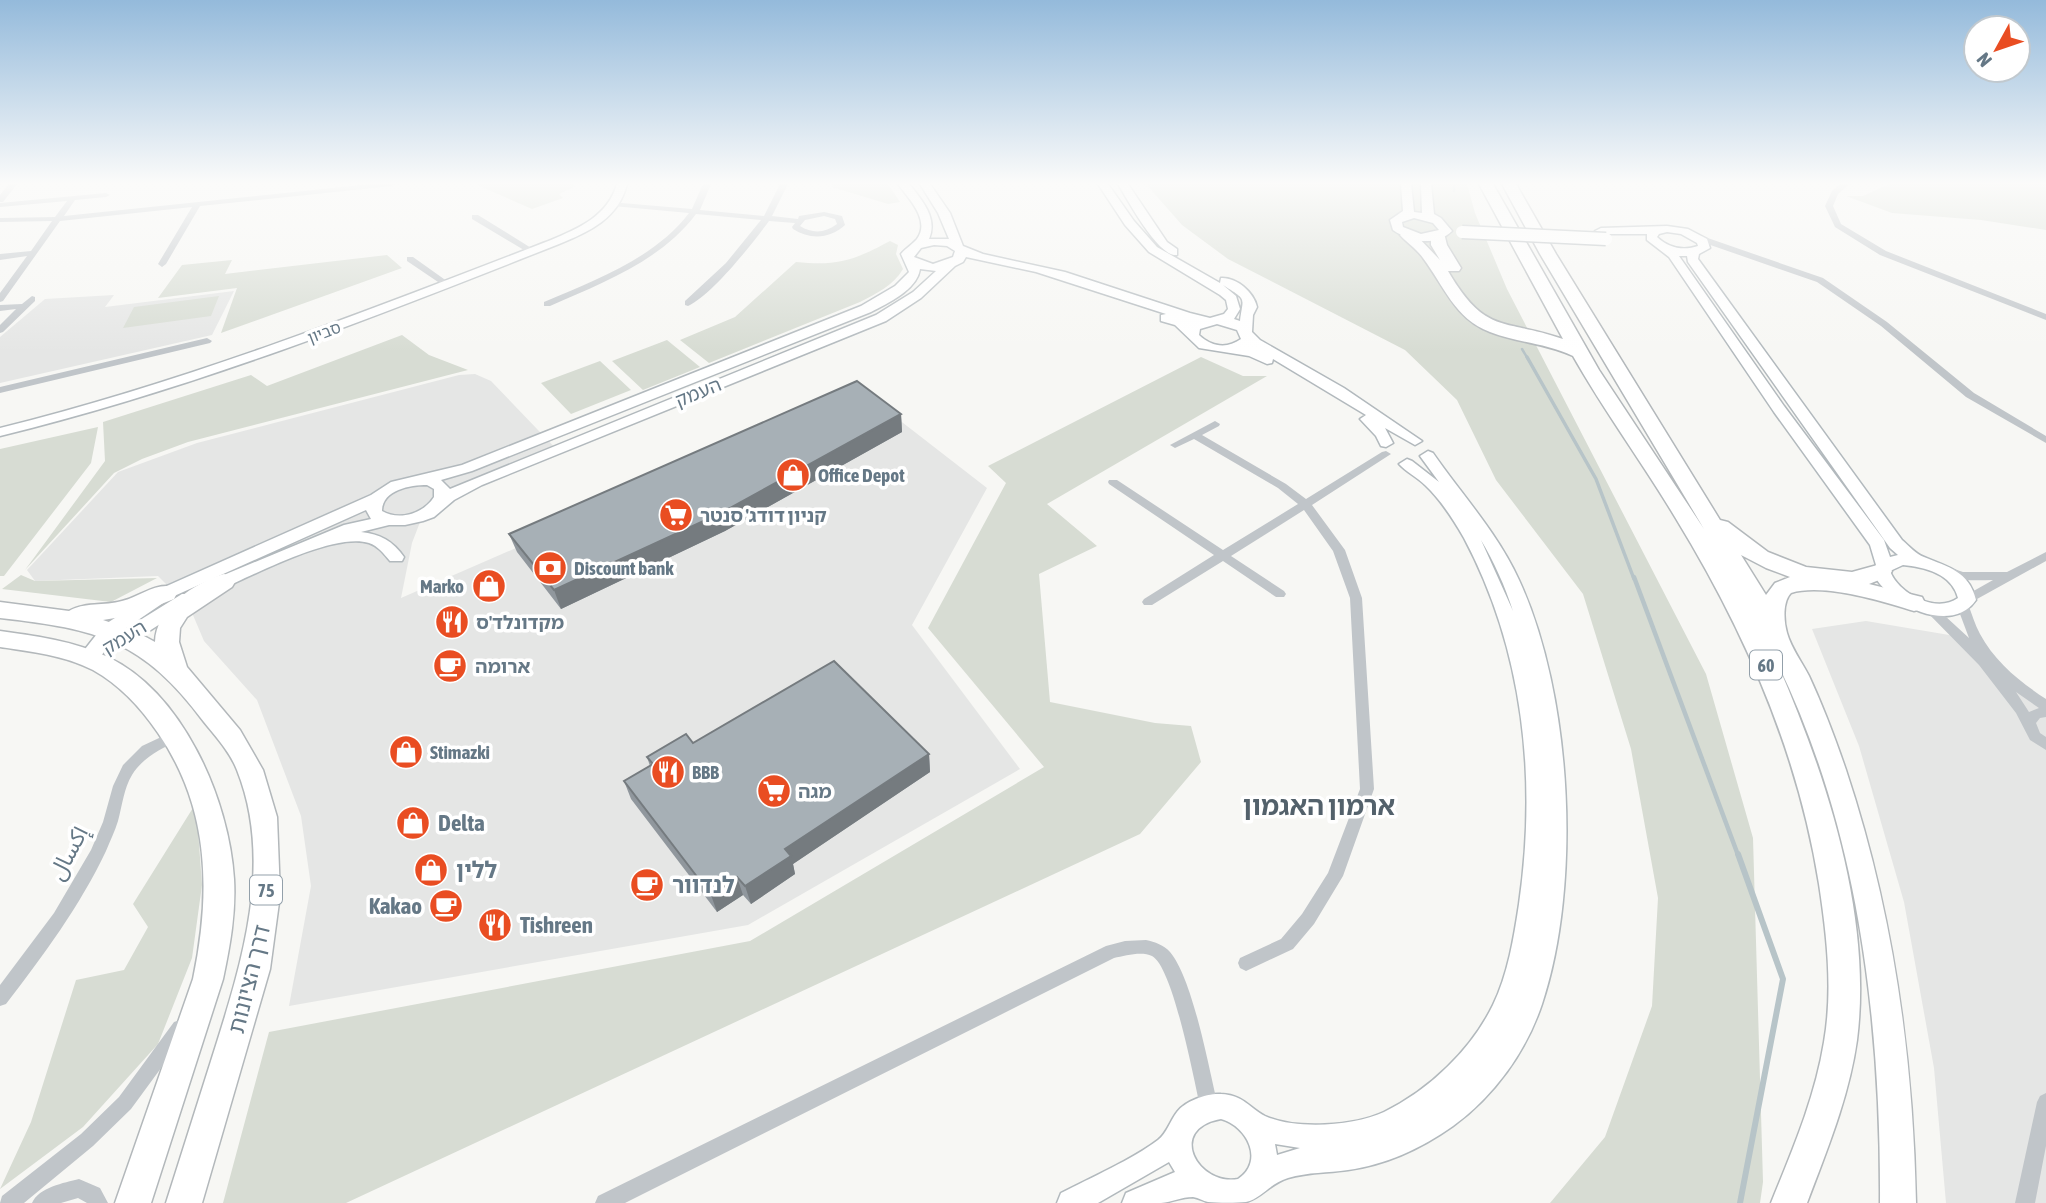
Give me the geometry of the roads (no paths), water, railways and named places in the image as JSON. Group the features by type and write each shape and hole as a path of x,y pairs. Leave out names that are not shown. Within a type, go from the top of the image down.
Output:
{"highway":[{"path":"1416,240 1422,244 1465,309 1482,322 1510,334 1545,339 1581,353"},
{"path":"1439,240 1448,261 1481,307 1493,317 1522,327 1550,323 1559,314"},
{"name":"60","path":"1518,240 1581,353 1667,486 1742,615 1783,706 1826,849 1841,950 1843,1018 1838,1056 1827,1102 1789,1203"},
{"name":"60","path":"1540,240 1774,629 1828,757 1858,856 1886,990 1894,1045 1898,1203"},
{"path":"1695,497 1740,544 1778,565 1834,578 1867,577 1883,568"},
{"path":"176,671 167,641 170,625 186,606 224,582"},
{"path":"1774,629 1776,596 1782,588 1793,584 1860,590 1921,605"},
{"path":"26,613 108,613 166,593"},
{"name":"דרך הציונות","path":"0,610 86,622 119,634 166,661 202,700 250,770 259,799 267,879 264,930 255,969 184,1203"},
{"name":"דרך הציונות","path":"0,639 54,648 89,658 128,680 154,706 174,736 201,785 213,821 222,895 217,943 134,1203"}],"street":[{"path":"0,299 43,240"},
{"path":"162,264 176,240"},
{"path":"514,240 532,251"},
{"name":"סביון","path":"0,432 91,409 205,375 557,240"},
{"path":"547,304 642,258 665,240"},
{"path":"688,303 712,283 749,240"},
{"path":"919,244 922,240"},
{"path":"956,240 960,249"},
{"path":"1145,240 1163,256 1208,280 1233,299 1234,309 1228,317 1211,320 1191,331"},
{"path":"1160,240 1178,256 1242,292 1249,299 1251,307 1247,315 1244,344 1231,349"},
{"path":"1657,240 1677,251 1699,246"},
{"path":"1657,240 1673,255 1779,410 1878,544 1886,584 1921,605 1954,631 2010,692 2021,707 2035,736 2046,745"},
{"path":"1690,240 1699,246 1756,257 1820,281 1848,297 1970,395 2046,440"},
{"path":"1860,240 1883,253 2046,317"},
{"path":"919,244 943,242 980,257 1020,263 1072,277 1179,313 1234,323 1255,343 1339,391 1421,448 1475,519 1504,566 1525,619 1549,728 1555,838 1549,926 1541,970 1530,1005 1516,1036 1473,1091 1445,1116 1412,1136 1381,1149 1349,1157 1292,1163 1257,1178 1241,1191 1227,1194 1199,1184 1182,1159 1179,1145 1181,1131"},
{"name":"העמק","path":"89,658 166,593 376,499 400,483 424,480 467,468 866,309 908,281 915,272 907,254 919,244"},
{"path":"1699,246 1692,259 1896,544 1962,585 1973,637 2007,677 2046,706"},
{"name":"העמק","path":"119,634 224,582 350,528 387,520 416,518 448,496 476,482 881,318 917,295 959,259 960,249"},
{"path":"0,257 34,253"},
{"path":"410,258 447,284"},
{"path":"912,262 928,267 952,264 1019,271 1077,288 1180,322 1191,331 1196,341 1203,345 1252,353 1335,397 1374,425 1383,434 1386,449 1431,480 1446,497 1473,540 1502,600 1521,660 1534,736 1538,815 1532,896 1524,939 1514,981 1500,1016 1480,1048 1457,1074 1428,1098 1393,1120 1366,1132 1346,1136 1308,1136 1254,1126"},
{"path":"1179,313 1218,311 1233,299"},
{"path":"0,308 28,303 0,330"},
{"path":"0,390 207,341"},
{"path":"1175,445 1215,424"},
{"path":"1195,435 1282,486 1306,505 1339,550 1356,598 1367,789 1335,876 1308,919 1287,944 1246,963"},
{"path":"1148,602 1306,505 1399,439 1421,448"},
{"path":"1406,464 1423,461 1421,448"},
{"path":"424,480 442,487 442,499 436,506"},
{"path":"1112,482 1280,594"},
{"path":"376,499 374,513 387,520"},
{"path":"304,548 339,538 367,537 386,543 396,557"},
{"path":"1921,605 1942,610 1965,603 2046,556"},
{"path":"1883,568 1902,559 1922,562 1962,576 2010,575"},
{"path":"2029,723 2037,713 2046,712"},
{"name":"إكسال","path":"0,998 24,969 78,886 107,831 121,782 133,762 174,736"},
{"path":"604,1203 1112,951 1141,946 1163,955 1177,980 1209,1106"},
{"path":"9,1203 87,1140 125,1103 202,996"},
{"path":"2025,1203 2046,1102"},
{"path":"1071,1203 1169,1147 1187,1119 1197,1110 1209,1106 1236,1110 1254,1126 1263,1144 1265,1159 1257,1178"},
{"path":"1136,1203 1173,1185 1199,1184"},
{"path":"42,1203 56,1195 79,1188 93,1195 98,1203"}],"waterway":[{"path":"1522,349 1528,359"},
{"path":"1527,357 1596,479 1634,579"},
{"path":"1634,577 1738,855"},
{"path":"1738,854 1783,979 1740,1203"}],"place":[{"name":"Office Depot","path":"793,475"},
{"name":"קניון דודג' סנטר","path":"676,515"},
{"name":"Discount bank","path":"550,568"},
{"name":"Marko","path":"489,586"},
{"name":"מקדונלד'ס","path":"452,622"},
{"name":"ארומה","path":"450,666"},
{"name":"Stimazki","path":"406,752"},
{"name":"BBB","path":"668,772"},
{"name":"מגה","path":"774,791"},
{"name":"Delta","path":"413,823"},
{"name":"ללין","path":"431,870"},
{"name":"לנדוור","path":"647,885"},
{"name":"Kakao","path":"446,906"},
{"name":"Tishreen","path":"495,925"}],"district":[{"name":"ארמון האגמון","path":"1319,806"}]}
